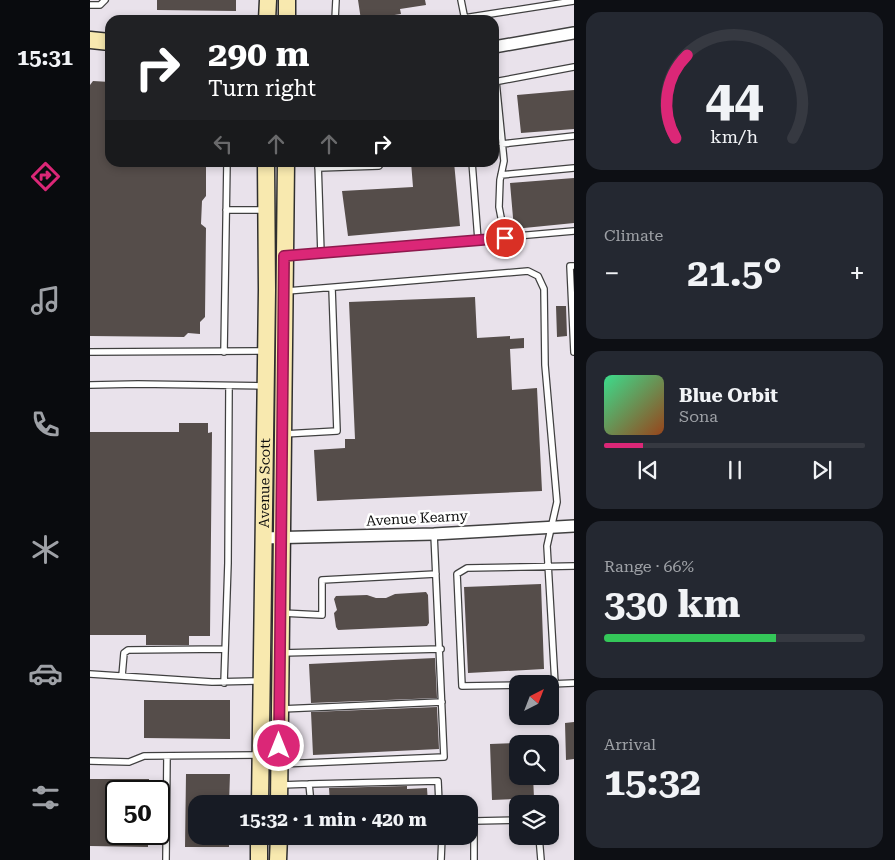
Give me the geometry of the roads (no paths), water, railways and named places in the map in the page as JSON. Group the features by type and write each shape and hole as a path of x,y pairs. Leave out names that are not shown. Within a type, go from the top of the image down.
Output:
{"main road":[{"path":"267,15 268,0"},
{"path":"287,0 287,15"},
{"path":"90,40 105,42"},
{"name":"Avenue Scott","path":"260,795 262,538 267,290 266,167"},
{"name":"Avenue Scott","path":"279,795 280,538 286,167"},
{"path":"258,860 259,845"},
{"path":"278,860 279,845"}],"street":[{"path":"499,46 574,33"},
{"name":"Avenue Kearny","path":"262,538 434,534 574,526"}],"lane":[{"path":"90,5 100,5 105,0"},
{"path":"335,15 336,0"},
{"path":"461,0 464,15"},
{"path":"489,15 574,1"},
{"path":"499,81 574,67"},
{"path":"499,117 504,161 499,207 505,238"},
{"path":"502,144 574,136"},
{"path":"224,352 227,167"},
{"path":"318,167 321,254"},
{"path":"472,167 478,240"},
{"path":"501,175 574,168"},
{"path":"226,210 266,210"},
{"path":"284,256 574,231"},
{"path":"574,266 570,266 574,352"},
{"path":"267,290 284,291 332,288 528,271 538,276 544,289 545,365 557,502 547,546 553,675"},
{"path":"282,434 338,431 332,288"},
{"path":"90,352 265,351"},
{"path":"90,385 265,386"},
{"path":"224,682 229,387"},
{"path":"279,764 444,756 434,534"},
{"path":"509,685 462,686 457,574 467,568 574,566"},
{"path":"280,613 322,615 322,580 436,574"},
{"path":"122,676 124,653 128,650 225,649"},
{"path":"279,653 440,649"},
{"path":"90,674 224,682 261,681"},
{"path":"559,684 574,683"},
{"path":"279,709 442,702"},
{"path":"90,761 129,762 144,756 261,755"},
{"path":"166,860 167,756"},
{"path":"279,786 438,781 439,795"},
{"path":"309,784 310,795"},
{"path":"474,860 474,821 509,820"},
{"path":"441,860 442,845"},
{"path":"540,845 541,860"}]}
